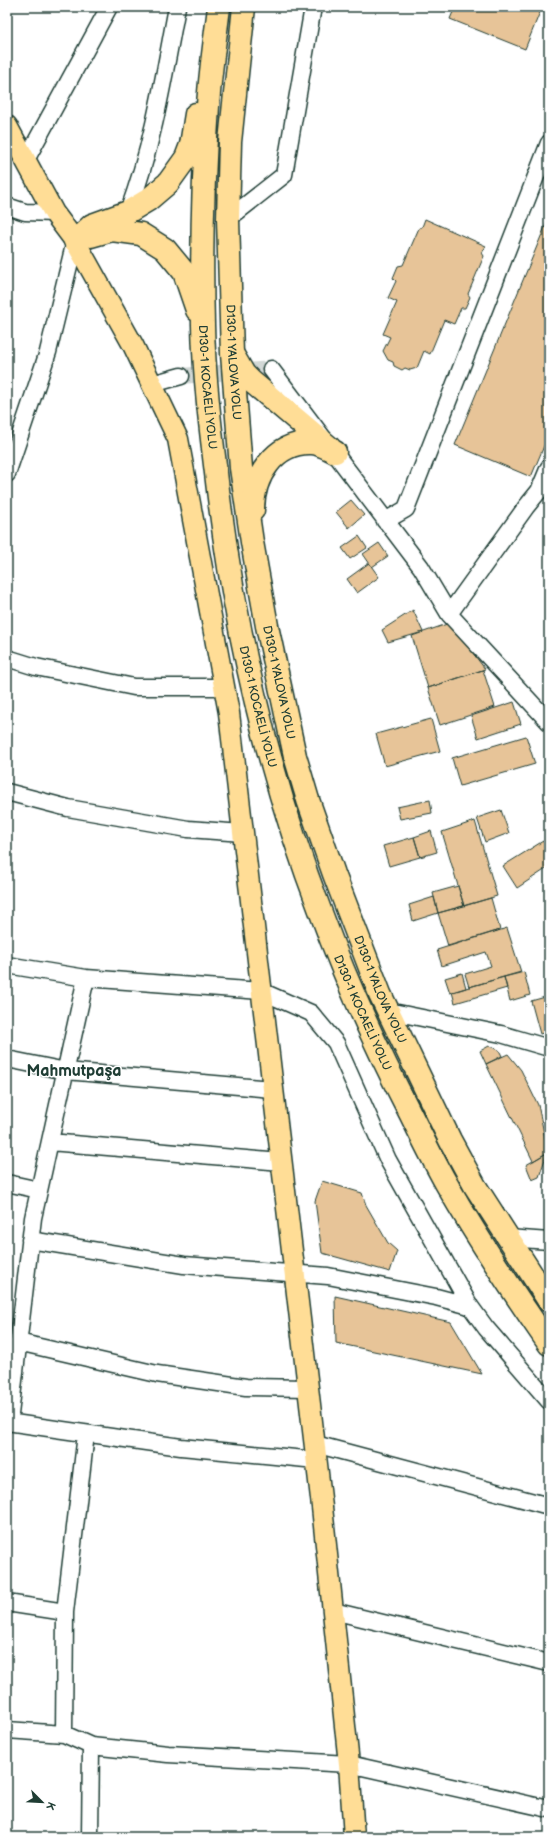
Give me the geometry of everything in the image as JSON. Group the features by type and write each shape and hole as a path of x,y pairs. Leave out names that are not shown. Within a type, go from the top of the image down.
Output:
{"highway":[{"path":"75,241 92,225 128,212 148,200 168,183 186,158 191,145 215,7"},
{"name":"D130-1 KOCAELİ YOLU","path":"219,7 208,102 203,235 203,328 210,428 228,566 242,639 260,716 281,793 304,867 321,916 360,1009 446,1183 521,1303 549,1344"},
{"name":"D130-1 YALOVA YOLU","path":"244,7 230,142 228,219 232,354 242,468 252,542 280,692 295,756 308,800 359,943 388,1011 450,1140 476,1186 549,1301"},
{"path":"75,241 112,230 141,234 165,249 184,272 203,328"},
{"path":"232,354 244,374 252,382 334,452"},
{"path":"252,542 253,501 258,484 274,455 288,447 312,443 334,452"}],"main road":[{"path":"7,126 54,213 75,241 133,345 178,439 229,713 333,1611 349,1764 354,1837"}],"street":[{"path":"26,160 109,7"},
{"path":"128,212 141,178 154,124 177,7"},
{"path":"228,219 284,175 313,7"},
{"path":"385,521 406,510 549,143"},
{"path":"7,206 25,212 54,213"},
{"path":"7,474 48,352 75,241"},
{"path":"271,369 421,567 449,614 549,722"},
{"path":"152,384 181,376"},
{"path":"449,614 526,507 544,495 549,467"},
{"path":"7,658 36,667 134,687 224,687"},
{"path":"7,792 68,808 188,829 243,833"},
{"path":"7,965 86,978 261,991 311,1014 336,1043 388,1160 470,1306 486,1328 549,1401"},
{"path":"86,978 33,1218 14,1321 18,1342 8,1422 181,1447 315,1452 549,1506"},
{"path":"388,1011 494,1033 549,1048"},
{"path":"7,1059 66,1071 272,1089"},
{"path":"50,1142 281,1162"},
{"path":"7,1184 39,1190"},
{"path":"508,1238 549,1241"},
{"path":"30,1240 184,1265 336,1277 436,1296 470,1306"},
{"path":"18,1342 157,1374 246,1387 308,1388"},
{"path":"64,1734 65,1612 86,1434"},
{"path":"7,1603 65,1612"},
{"path":"333,1611 549,1663"},
{"path":"7,1730 64,1734 91,1746 168,1754 349,1764 549,1809"},
{"path":"90,1837 91,1746"}],"building":[{"path":"455,7 542,7 525,49 450,19"},
{"path":"549,217 549,434 531,477 455,445"},
{"path":"425,219 486,246 482,253 484,256 468,294 470,297 465,308 461,308 454,324 444,320 430,354 424,351 417,368 410,370 405,368 402,370 394,366 393,362 388,360 383,351 390,337 383,334 397,302 388,298 396,281 393,278 398,266 403,265 419,228 422,227"},
{"path":"351,500 364,515 349,528 336,512"},
{"path":"359,536 367,548 350,559 342,548"},
{"path":"379,543 388,556 372,567 363,554"},
{"path":"369,563 379,577 357,593 347,579"},
{"path":"413,610 423,632 388,642 382,630"},
{"path":"450,623 485,669 428,688 412,636"},
{"path":"483,670 495,707 440,725 428,688"},
{"path":"514,702 521,724 478,738 471,716"},
{"path":"431,719 440,751 385,766 376,734"},
{"path":"526,736 535,764 460,786 452,758"},
{"path":"430,800 432,813 400,819 397,807"},
{"path":"501,810 509,833 485,842 477,818"},
{"path":"475,821 497,896 464,906 442,832"},
{"path":"431,831 437,852 420,857 414,837"},
{"path":"414,837 420,857 389,866 383,846"},
{"path":"543,841 549,851 549,867 517,888 503,866"},
{"path":"458,886 464,906 438,913 433,893"},
{"path":"434,897 438,913 413,921 409,905"},
{"path":"491,898 500,930 448,946 438,913"},
{"path":"507,928 521,972 469,987 465,974 491,966 486,952 442,966 437,950"},
{"path":"524,972 530,995 510,1001 504,977"},
{"path":"462,973 466,988 450,993 445,978"},
{"path":"504,977 507,988 455,1003 452,992"},
{"path":"549,996 549,1031 540,1034 531,1001"},
{"path":"489,1046 499,1050 502,1056 486,1064 480,1051"},
{"path":"508,1054 521,1070 538,1105 548,1152 533,1161 486,1064"},
{"path":"547,1153 539,1177 532,1180 526,1165"},
{"path":"322,1181 362,1193 366,1205 388,1243 397,1251 390,1272 322,1253 315,1201"},
{"path":"335,1296 451,1322 482,1374 336,1343"}],"tunnel":[{"path":"181,376 271,369"}],"district":[{"name":"Mahmutpaşa","path":"74,1070"}]}
